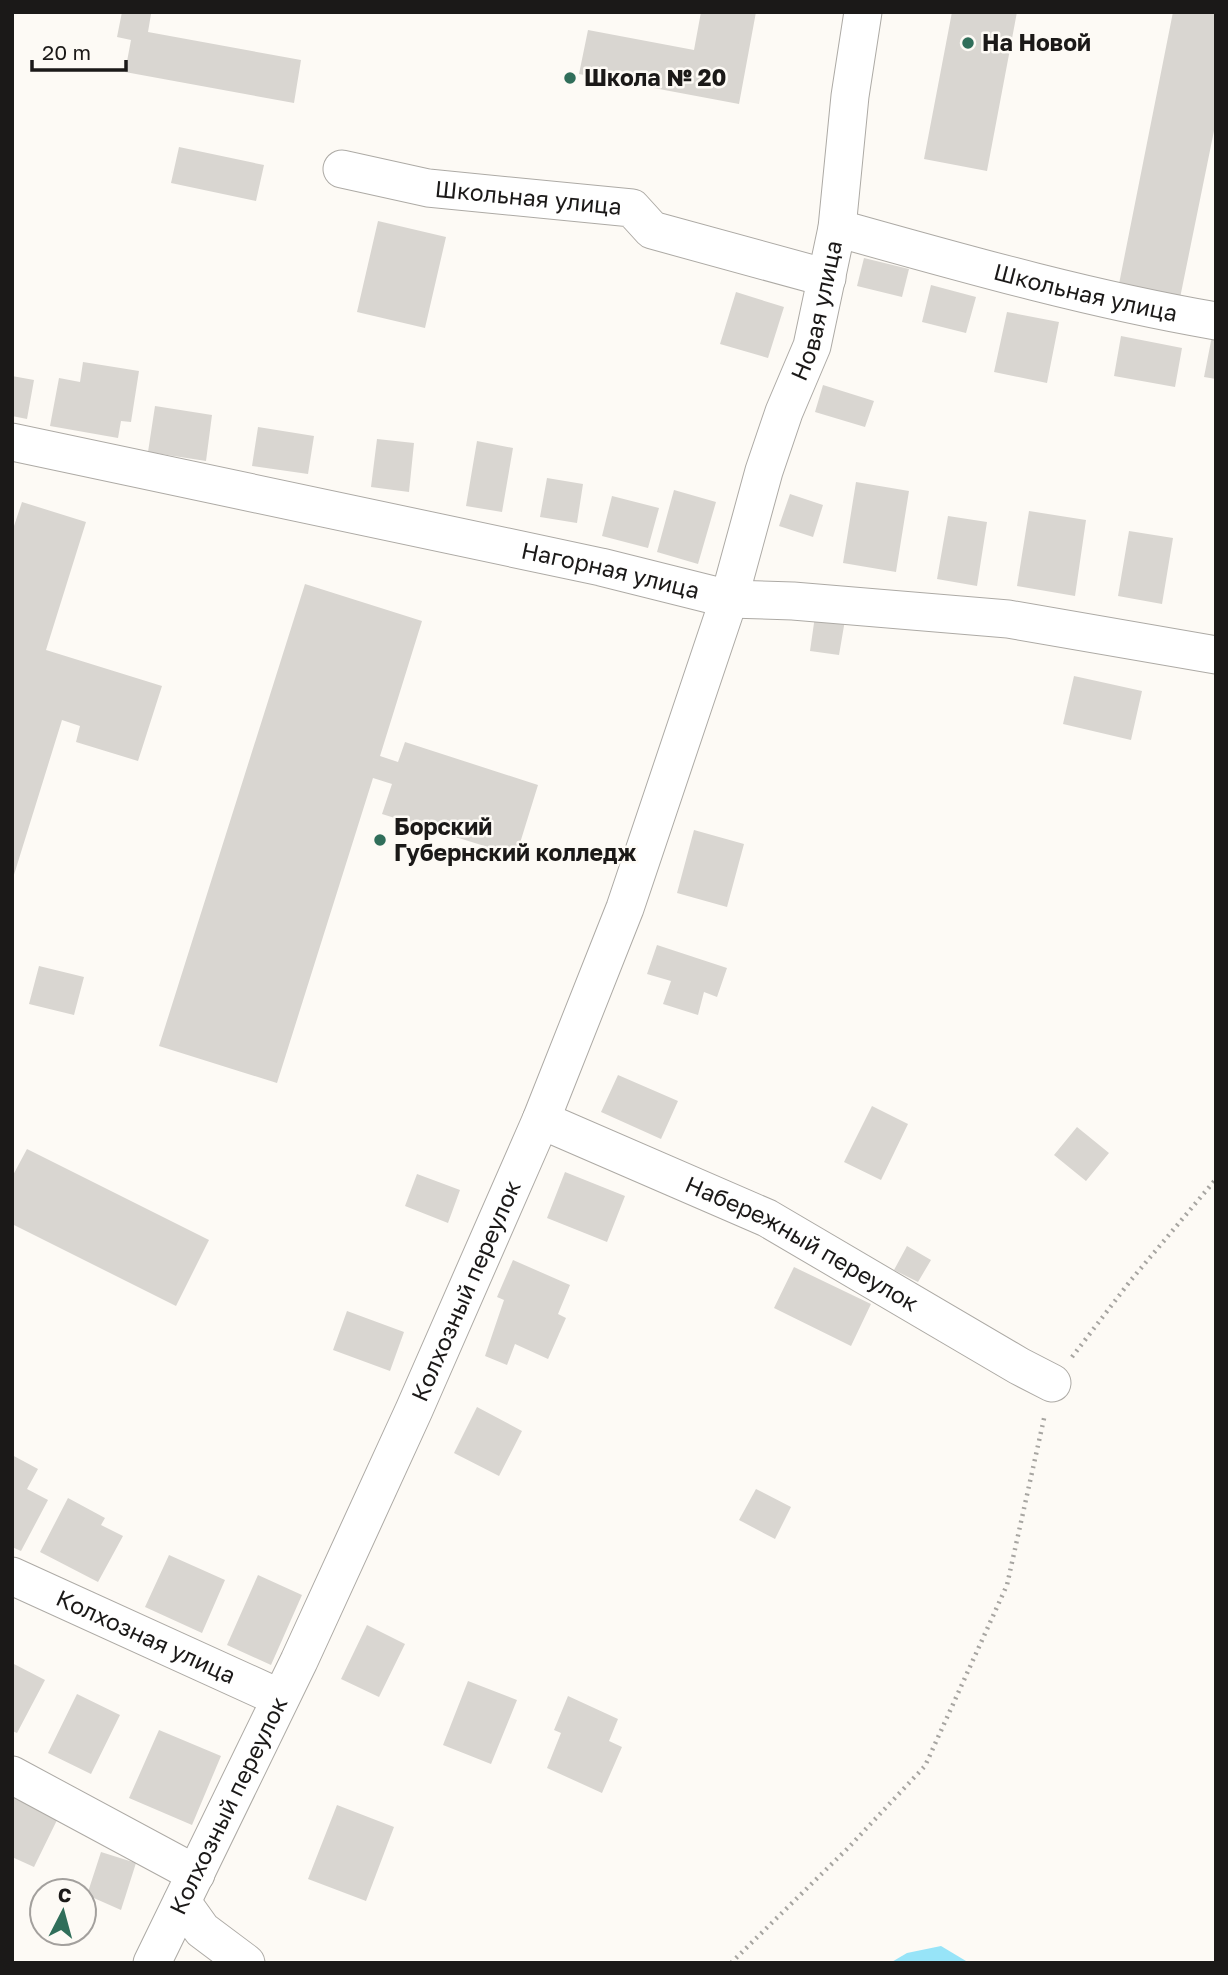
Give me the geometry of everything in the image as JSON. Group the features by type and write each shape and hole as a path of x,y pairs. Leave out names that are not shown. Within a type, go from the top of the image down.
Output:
{"street":[{"name":"Новая улица","path":"729,598 764,471 784,412 812,346 836,228 850,96 863,12"},
{"name":"Школьная улица","path":"342,169 428,188 632,208 652,230 827,278"},
{"name":"Школьная улица","path":"836,228 1154,311 1216,321"},
{"name":"Нагорная улица","path":"12,442 601,567 729,598 1007,619 1216,655"},
{"name":"Колхозный переулок","path":"152,1963 299,1661 541,1120 625,908 729,598"},
{"name":"Набережный переулок","path":"541,1120 767,1219 1052,1383"},
{"name":"Колхозная улица","path":"13,1579 280,1698"},
{"path":"12,1775 189,1888 202,1930 246,1963"}],"path":[{"path":"732,1963 848,1848 925,1766 1007,1585 1052,1383 1131,1280 1216,1179"}],"water":[{"path":"941,1946 967,1963 890,1963 907,1953"}],"building":[{"path":"122,12 151,14 148,32 301,60 294,103 125,72 131,40 117,37"},
{"path":"701,12 756,12 739,104 579,74 588,30 694,50"},
{"path":"952,12 1017,12 987,171 924,159"},
{"path":"1173,12 1216,12 1216,121 1180,298 1119,284"},
{"path":"179,147 264,165 256,201 171,183"},
{"path":"378,221 446,237 425,328 357,312"},
{"path":"864,258 909,269 902,297 857,286"},
{"path":"931,285 976,297 966,333 922,322"},
{"path":"736,292 784,307 768,358 720,344"},
{"path":"1007,312 1059,322 1047,383 994,372"},
{"path":"1121,336 1182,348 1175,387 1114,376"},
{"path":"1212,336 1216,337 1216,379 1204,377"},
{"path":"83,362 139,371 131,422 121,421 118,438 50,426 59,378 80,382"},
{"path":"12,376 34,380 27,419 12,416"},
{"path":"823,385 874,401 865,427 815,412"},
{"path":"155,406 212,415 206,461 148,452"},
{"path":"258,427 314,436 308,474 252,466"},
{"path":"377,439 414,443 409,492 371,487"},
{"path":"477,441 513,448 502,512 466,506"},
{"path":"547,478 583,484 577,523 540,517"},
{"path":"856,482 909,491 896,572 843,563"},
{"path":"674,490 716,502 698,564 657,552"},
{"path":"790,494 823,505 813,537 779,526"},
{"path":"612,496 659,508 648,548 602,536"},
{"path":"22,502 86,522 46,650 162,686 138,761 76,742 80,726 62,720 13,878 12,532"},
{"path":"1029,511 1086,520 1075,596 1017,586"},
{"path":"948,516 987,522 977,586 937,579"},
{"path":"1129,531 1173,538 1162,604 1118,596"},
{"path":"305,584 422,621 380,756 398,762 405,742 538,785 516,856 382,814 392,784 373,778 277,1083 159,1046"},
{"path":"815,616 845,620 839,655 810,651"},
{"path":"1074,676 1142,691 1131,740 1063,724"},
{"path":"694,830 744,844 727,907 677,893"},
{"path":"657,945 727,968 717,997 704,992 698,1015 663,1004 671,981 647,974"},
{"path":"39,966 84,977 74,1015 29,1004"},
{"path":"618,1075 678,1101 661,1139 601,1112"},
{"path":"872,1106 908,1124 881,1180 844,1162"},
{"path":"1077,1127 1109,1153 1086,1181 1054,1155"},
{"path":"27,1149 209,1240 176,1306 12,1224 12,1177"},
{"path":"565,1172 625,1196 607,1242 547,1218"},
{"path":"417,1174 460,1190 448,1223 405,1206"},
{"path":"907,1246 931,1260 918,1282 894,1270"},
{"path":"513,1260 570,1285 558,1314 566,1318 548,1359 515,1344 507,1365 485,1356 504,1300 497,1297"},
{"path":"794,1267 871,1304 851,1346 774,1308"},
{"path":"347,1311 404,1332 390,1371 333,1350"},
{"path":"477,1407 522,1431 499,1476 454,1453"},
{"path":"12,1455 38,1469 27,1489 48,1500 21,1551 12,1547"},
{"path":"756,1489 791,1507 775,1539 739,1520"},
{"path":"68,1498 105,1518 101,1525 123,1536 98,1582 40,1552"},
{"path":"169,1555 225,1580 202,1633 145,1607"},
{"path":"258,1575 302,1595 271,1665 227,1645"},
{"path":"367,1625 405,1644 379,1697 341,1679"},
{"path":"12,1663 45,1680 17,1733 12,1731"},
{"path":"468,1681 517,1700 491,1764 443,1745"},
{"path":"77,1694 120,1715 91,1774 48,1753"},
{"path":"568,1696 618,1719 609,1741 622,1747 602,1793 547,1768 561,1733 554,1730"},
{"path":"159,1730 221,1756 192,1825 129,1798"},
{"path":"15,1796 59,1816 34,1867 12,1857 12,1801"},
{"path":"337,1805 394,1827 366,1901 308,1879"},
{"path":"101,1852 136,1863 121,1910 98,1900 98,1877 93,1877"}],"place":[{"name":"На Новой","path":"968,43"},
{"name":"Школа № 20","path":"570,78"},
{"name":"Борский Губернский колледж","path":"380,840"}]}
